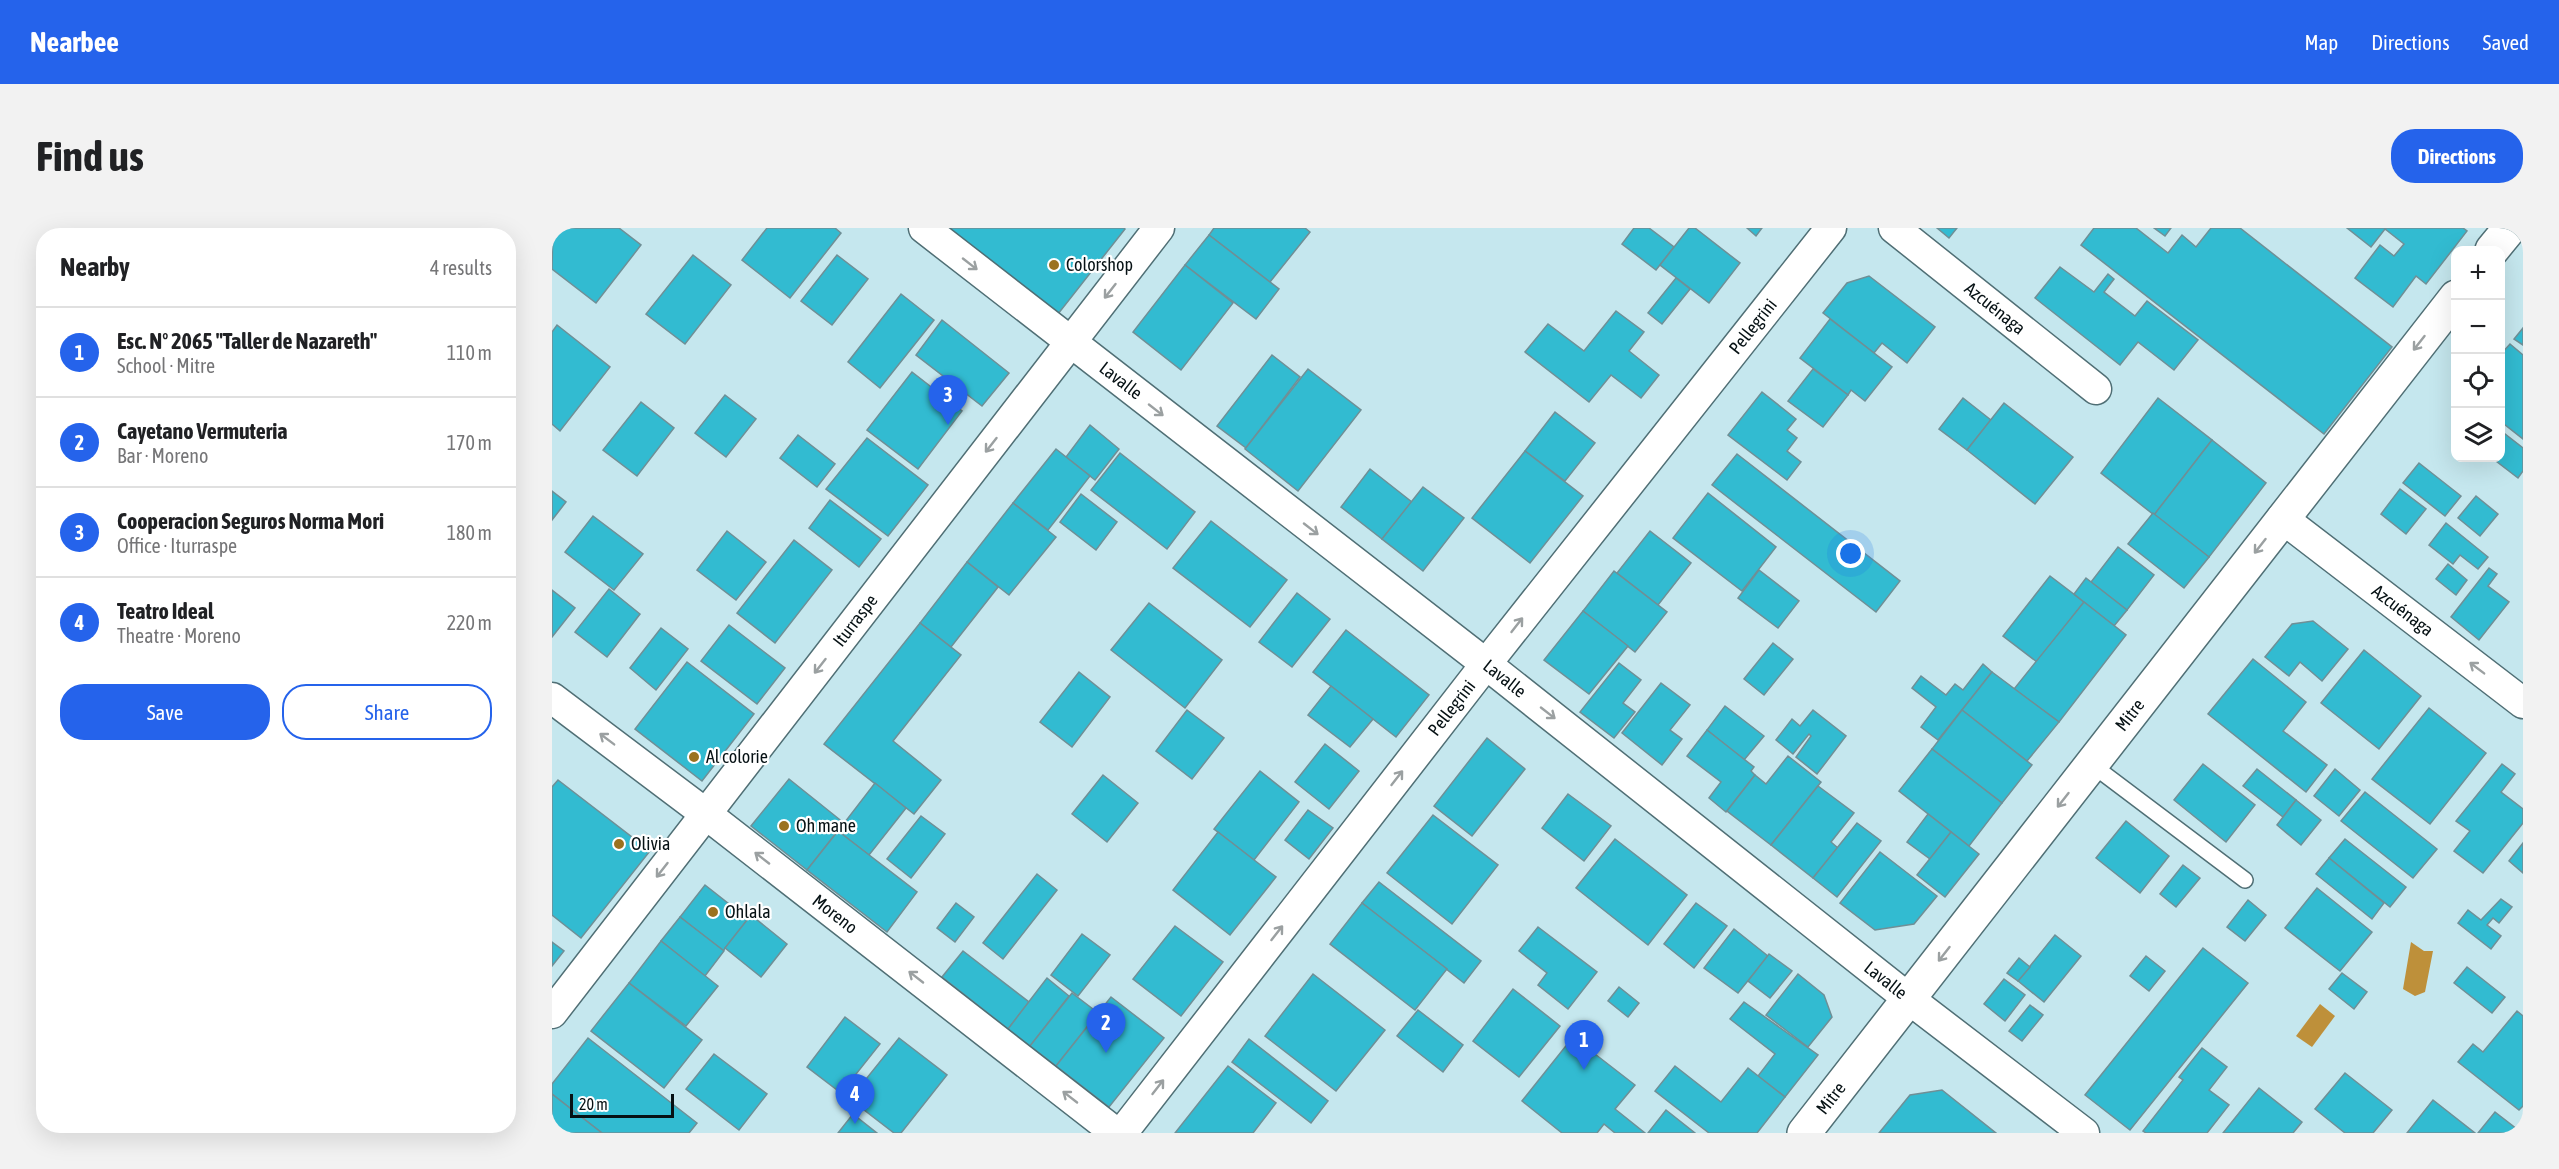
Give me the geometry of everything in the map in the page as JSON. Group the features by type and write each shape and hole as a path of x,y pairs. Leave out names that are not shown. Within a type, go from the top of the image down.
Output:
{"street":[{"name":"Lavalle","path":"924,228 1069,343 1486,664 1909,999 2084,1133"},
{"name":"Iturraspe","path":"552,1013 1159,228"},
{"name":"Pellegrini","path":"1122,1133 1486,664 1831,228"},
{"name":"Azcuénaga","path":"1893,228 2097,389"},
{"path":"2495,246 2510,228"},
{"name":"Mitre","path":"1804,1133 2454,300"},
{"name":"Azcuénaga","path":"2282,518 2523,703"},
{"name":"Moreno","path":"552,698 706,814 1116,1133"}],"lane":[{"path":"2091,764 2245,880"}],"shaded area":[{"path":"2411,942 2424,951 2433,951 2425,992 2415,996 2403,989"},
{"path":"2320,1004 2335,1016 2312,1047 2296,1036"}],"building":[{"path":"553,228 619,228 641,245 596,303 552,269"},
{"path":"767,228 835,228 841,233 790,298 742,260"},
{"path":"948,228 1124,228 1125,229 1058,314"},
{"path":"1214,228 1305,228 1310,232 1270,282 1209,235"},
{"path":"1634,228 1649,228 1674,247 1656,270 1622,244"},
{"path":"1689,228 1695,228 1740,263 1709,303 1660,265"},
{"path":"1747,228 1762,228 1756,236"},
{"path":"1937,228 1957,228 1949,238"},
{"path":"2094,228 2136,228 2168,253 2182,235 2196,247 2211,228 2240,228 2392,347 2324,434 2081,245"},
{"path":"2154,228 2171,228 2165,236"},
{"path":"2347,228 2463,228 2467,231 2455,246 2451,246 2451,252 2426,284 2416,276 2393,307 2355,278 2380,245 2394,256 2404,244 2385,229 2371,247"},
{"path":"1209,235 1279,289 1256,319 1185,265"},
{"path":"693,255 731,285 685,344 646,314"},
{"path":"837,255 868,279 832,325 801,301"},
{"path":"1185,265 1233,303 1181,370 1133,332"},
{"path":"2060,267 2094,292 2108,274 2114,279 2104,292 2135,316 2147,301 2198,340 2174,370 2138,342 2120,365 2035,298"},
{"path":"1869,276 1935,327 1907,363 1882,343 1874,353 1823,313 1847,283"},
{"path":"1676,278 1690,289 1662,324 1648,313"},
{"path":"901,294 934,320 880,388 848,362"},
{"path":"1616,311 1644,332 1629,351 1659,375 1641,398 1611,375 1589,402 1525,352 1548,324 1584,351"},
{"path":"1830,319 1892,367 1865,401 1851,390 1848,395 1800,358"},
{"path":"942,320 1009,373 982,406 916,355"},
{"path":"557,325 610,367 560,431 552,424 552,332"},
{"path":"2523,328 2523,345 2514,339"},
{"path":"2510,344 2523,355 2523,439 2505,425 2505,350"},
{"path":"1272,355 1300,377 1246,448 1217,426"},
{"path":"1308,369 1361,410 1298,491 1245,449"},
{"path":"1813,369 1848,395 1823,427 1788,401"},
{"path":"912,372 962,411 918,469 867,430"},
{"path":"1762,392 1796,419 1787,430 1797,438 1787,451 1801,462 1787,480 1728,435"},
{"path":"725,395 756,419 726,457 695,433"},
{"path":"1963,398 1991,420 1967,450 1939,429"},
{"path":"2158,398 2212,440 2154,515 2101,473"},
{"path":"641,402 674,428 637,476 603,450"},
{"path":"2004,403 2073,457 2035,504 1967,450"},
{"path":"1555,412 1595,443 1565,481 1525,451"},
{"path":"1090,425 1119,449 1095,480 1066,457"},
{"path":"2505,434 2523,448 2523,471 2518,478 2497,462 2505,462"},
{"path":"798,435 835,464 817,487 780,458"},
{"path":"867,438 928,485 888,536 826,489"},
{"path":"2212,440 2266,483 2209,557 2154,515"},
{"path":"1056,449 1090,476 1048,530 1013,503"},
{"path":"1525,451 1583,496 1530,563 1472,518"},
{"path":"1120,453 1195,512 1167,549 1091,490"},
{"path":"1737,454 1900,581 1876,612 1712,485"},
{"path":"2419,463 2461,496 2445,516 2403,483"},
{"path":"1370,469 1412,502 1382,539 1341,507"},
{"path":"1423,487 1464,518 1423,571 1382,539"},
{"path":"2400,489 2426,509 2406,534 2381,514"},
{"path":"552,491 566,502 552,520"},
{"path":"1708,493 1776,547 1742,591 1673,538"},
{"path":"1081,494 1117,522 1096,550 1060,522"},
{"path":"2476,496 2498,514 2480,536 2458,518"},
{"path":"830,500 881,539 859,567 809,528"},
{"path":"1013,503 1056,537 1009,595 967,562"},
{"path":"2153,513 2209,557 2184,588 2128,544"},
{"path":"593,516 643,554 614,590 565,552"},
{"path":"1211,521 1287,580 1250,627 1173,568"},
{"path":"2446,523 2488,557 2478,569 2460,555 2453,564 2429,545"},
{"path":"727,531 766,562 736,600 697,570"},
{"path":"1650,531 1691,563 1658,605 1617,573"},
{"path":"794,540 832,570 775,643 737,613"},
{"path":"2118,547 2154,575 2127,610 2091,582"},
{"path":"967,562 998,587 951,647 920,623"},
{"path":"2448,564 2467,580 2456,595 2436,579"},
{"path":"2489,568 2497,574 2488,586 2509,602 2479,640 2451,617"},
{"path":"1759,570 1799,601 1778,628 1738,598"},
{"path":"1614,571 1667,612 1635,652 1583,611"},
{"path":"2050,576 2084,602 2037,662 2003,636"},
{"path":"2086,578 2127,610 2114,626 2074,594"},
{"path":"609,589 640,614 607,657 575,632"},
{"path":"552,590 575,608 552,637"},
{"path":"1297,593 1330,619 1292,667 1259,642"},
{"path":"2084,602 2126,635 2059,722 2014,689"},
{"path":"1149,603 1222,660 1185,708 1111,650"},
{"path":"1583,611 1628,646 1589,694 1544,660"},
{"path":"2313,621 2348,649 2322,681 2300,662 2289,676 2265,657 2292,624"},
{"path":"920,623 961,655 893,741 941,780 914,814 824,744"},
{"path":"729,625 785,668 757,704 701,661"},
{"path":"661,628 688,649 656,690 630,668"},
{"path":"1346,630 1429,695 1396,737 1313,672"},
{"path":"1773,643 1793,659 1764,695 1744,679"},
{"path":"2364,650 2421,696 2379,749 2321,703"},
{"path":"2253,659 2306,702 2283,731 2327,765 2306,792 2208,714"},
{"path":"687,662 754,714 702,781 635,729"},
{"path":"1619,663 1641,680 1623,703 1635,712 1614,738 1580,712"},
{"path":"1983,664 1992,672 1938,740 1921,727 1936,707 1912,688 1921,676 1946,695 1955,684 1963,690"},
{"path":"1079,672 1110,697 1072,747 1040,722"},
{"path":"1992,672 2059,722 2027,761 1962,710"},
{"path":"1661,683 1690,705 1670,730 1682,739 1662,765 1622,733"},
{"path":"1331,686 1373,719 1350,747 1308,715"},
{"path":"1725,706 1764,736 1744,760 1707,730"},
{"path":"2429,708 2486,753 2430,824 2372,779"},
{"path":"1187,710 1224,738 1192,779 1156,751"},
{"path":"1813,710 1846,736 1817,774 1796,757 1811,736 1809,734 1793,754 1776,740 1792,719 1800,726"},
{"path":"1962,710 2032,765 2002,803 1932,749"},
{"path":"1707,730 1754,767 1751,771 1755,775 1726,812 1709,798 1721,782 1687,756"},
{"path":"1487,738 1525,769 1472,836 1434,806"},
{"path":"1325,744 1359,771 1329,809 1295,782"},
{"path":"1932,749 2002,803 1969,846 1899,791"},
{"path":"1788,756 1821,782 1771,845 1727,811 1755,775 1766,784"},
{"path":"2203,764 2255,805 2226,842 2174,800"},
{"path":"2502,764 2515,774 2501,792 2523,809 2523,823 2483,873 2454,851 2470,831 2456,821"},
{"path":"2257,769 2296,800 2283,817 2243,786"},
{"path":"2335,769 2360,790 2339,816 2314,796"},
{"path":"1260,771 1299,802 1254,860 1214,829"},
{"path":"1103,775 1138,803 1107,842 1072,814"},
{"path":"789,779 844,823 807,870 751,826"},
{"path":"558,780 650,851 581,938 552,915 552,787"},
{"path":"875,783 906,808 869,855 838,831"},
{"path":"1818,786 1854,813 1831,842 1838,848 1813,878 1771,845"},
{"path":"2365,792 2437,849 2413,878 2341,821"},
{"path":"1568,794 1611,826 1584,861 1542,828"},
{"path":"2296,800 2321,820 2301,845 2277,825"},
{"path":"1308,810 1333,828 1309,859 1285,840"},
{"path":"1928,814 1951,832 1930,859 1907,842"},
{"path":"1433,815 1498,865 1452,924 1387,873"},
{"path":"921,816 945,834 911,878 887,859"},
{"path":"2126,821 2169,856 2140,893 2096,858"},
{"path":"1857,823 1881,841 1837,897 1813,878"},
{"path":"838,831 917,892 887,932 807,870"},
{"path":"1218,832 1276,877 1230,935 1173,890"},
{"path":"1951,832 1979,854 1945,897 1917,875"},
{"path":"1615,839 1687,895 1648,945 1576,888"},
{"path":"2345,839 2406,887 2390,907 2329,858"},
{"path":"2523,843 2523,873 2509,861"},
{"path":"1880,852 1937,896 1914,924 1875,930 1840,903"},
{"path":"2329,858 2384,903 2372,919 2316,874"},
{"path":"2183,865 2200,878 2176,907 2160,894"},
{"path":"1037,874 1057,890 1003,959 983,943"},
{"path":"1379,882 1481,961 1464,983 1362,903"},
{"path":"705,885 748,919 723,951 680,917"},
{"path":"2317,888 2372,932 2340,971 2285,928"},
{"path":"2501,899 2512,907 2499,923 2493,918 2487,925 2501,936 2491,949 2458,923 2468,910 2481,920"},
{"path":"2248,900 2266,915 2245,941 2227,927"},
{"path":"956,903 974,917 955,942 937,928"},
{"path":"1362,903 1447,969 1415,1010 1330,944"},
{"path":"1696,903 1727,926 1694,968 1664,944"},
{"path":"751,915 787,944 761,977 725,948"},
{"path":"680,917 724,951 705,976 661,941"},
{"path":"1175,926 1223,962 1181,1016 1133,979"},
{"path":"1538,927 1597,972 1568,1009 1538,985 1547,973 1519,951"},
{"path":"1734,929 1768,956 1738,993 1704,968"},
{"path":"1082,934 1110,955 1078,996 1051,975"},
{"path":"2055,935 2081,956 2044,1002 2018,981"},
{"path":"661,941 718,986 686,1026 629,983"},
{"path":"552,942 564,951 552,966"},
{"path":"2203,948 2248,983 2130,1130 2085,1095"},
{"path":"963,951 1029,1002 1008,1029 942,977"},
{"path":"1769,954 1792,971 1770,998 1748,981"},
{"path":"2146,956 2165,971 2149,991 2130,976"},
{"path":"2019,958 2030,967 2018,981 2007,973"},
{"path":"2467,967 2505,997 2492,1013 2454,983"},
{"path":"2342,973 2367,992 2354,1009 2329,989"},
{"path":"1313,974 1385,1030 1336,1091 1265,1036"},
{"path":"1798,974 1824,995 1832,1017 1808,1047 1766,1015"},
{"path":"1047,978 1069,996 1030,1046 1008,1029"},
{"path":"2004,979 2025,995 2005,1021 1984,1004"},
{"path":"629,983 702,1040 664,1088 591,1031"},
{"path":"1619,987 1639,1003 1628,1017 1608,1001"},
{"path":"1513,989 1560,1026 1519,1077 1473,1041"},
{"path":"1072,993 1098,1013 1056,1066 1030,1046"},
{"path":"1111,997 1164,1038 1109,1107 1056,1066"},
{"path":"1744,1002 1818,1055 1785,1097 1758,1076 1775,1054 1730,1019"},
{"path":"2030,1005 2043,1015 2022,1041 2009,1031"},
{"path":"1418,1010 1463,1045 1443,1072 1397,1036"},
{"path":"2517,1011 2523,1016 2523,1106 2519,1110 2458,1062 2473,1044 2483,1052"},
{"path":"845,1017 880,1044 841,1093 807,1067"},
{"path":"1573,1037 1635,1085 1615,1109 1645,1133 1615,1133 1604,1124 1597,1133 1562,1133 1522,1101"},
{"path":"588,1038 697,1123 689,1133 602,1133 552,1094 552,1084"},
{"path":"899,1038 947,1075 901,1133 894,1133 850,1099"},
{"path":"1249,1039 1328,1101 1311,1123 1232,1062"},
{"path":"2202,1048 2227,1067 2209,1090 2229,1105 2207,1133 2146,1133 2143,1131 2183,1080 2179,1077"},
{"path":"714,1054 767,1094 739,1130 686,1089"},
{"path":"1228,1066 1276,1103 1253,1133 1175,1133"},
{"path":"1675,1066 1721,1102 1748,1068 1785,1097 1757,1133 1709,1133 1655,1091"},
{"path":"2345,1073 2392,1110 2373,1133 2345,1133 2315,1109"},
{"path":"2259,1088 2302,1122 2293,1133 2223,1133"},
{"path":"1942,1090 1996,1133 1879,1133 1910,1095"},
{"path":"552,1094 602,1133 552,1133"},
{"path":"2433,1100 2475,1133 2407,1133"},
{"path":"1666,1110 1695,1133 1648,1133"},
{"path":"2495,1112 2522,1133 2478,1133"},
{"path":"853,1114 877,1133 838,1133"}],"place":[{"name":"Colorshop","path":"1054,265"},
{"name":"Cooperacion Seguros Norma Mori","path":"948,425"},
{"name":"Al colorie","path":"694,757"},
{"name":"Oh mane","path":"784,826"},
{"name":"Olivia","path":"619,844"},
{"name":"Ohlala","path":"713,912"},
{"name":"Cayetano Vermuteria","path":"1106,1053"},
{"name":"Esc. N° 2065 \"Taller de Nazareth\"","path":"1584,1070"},
{"name":"Teatro Ideal","path":"855,1124"}]}
